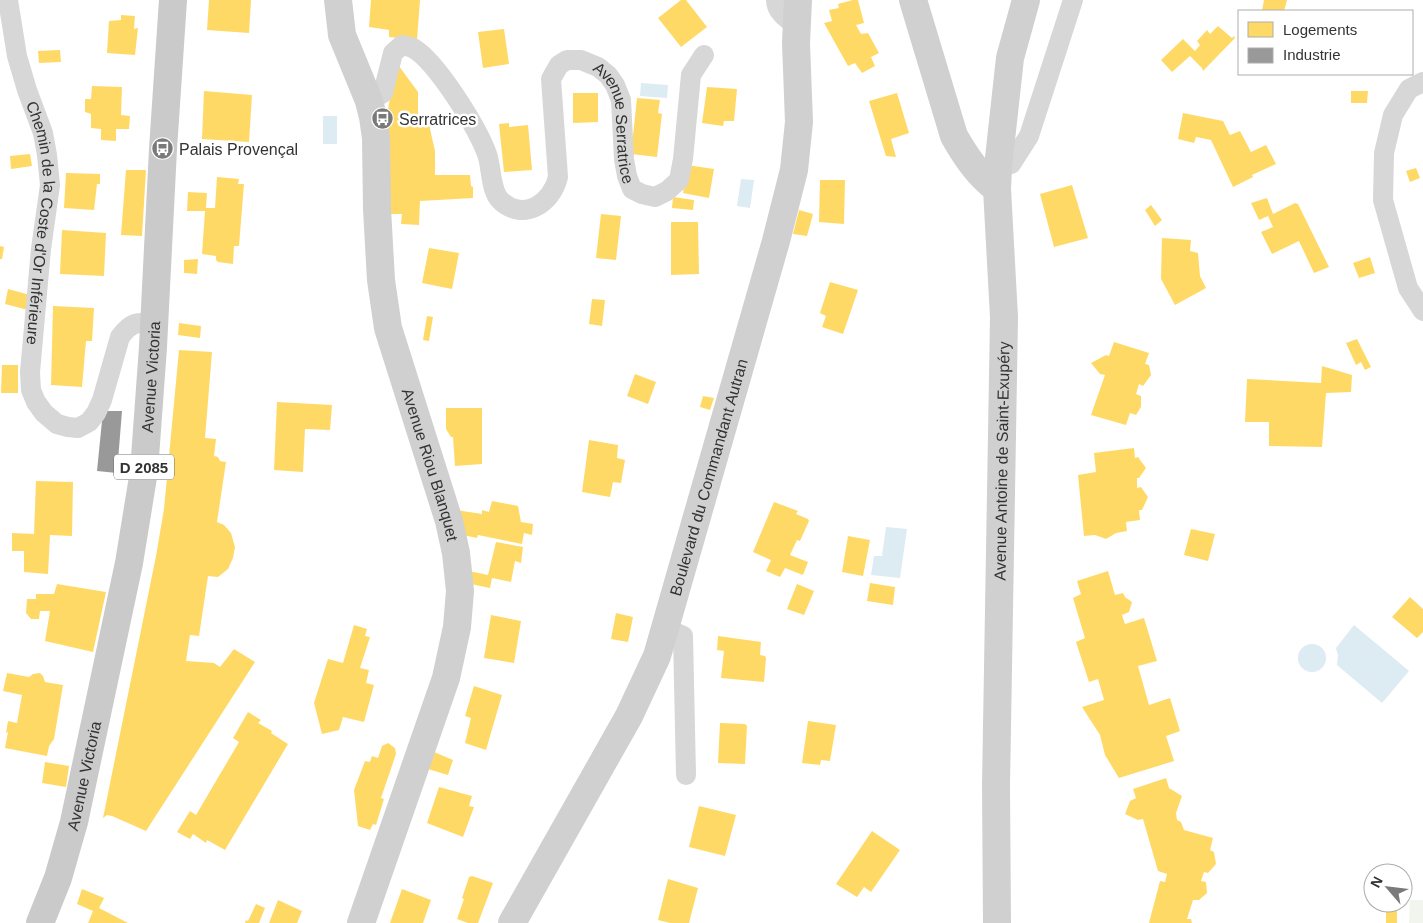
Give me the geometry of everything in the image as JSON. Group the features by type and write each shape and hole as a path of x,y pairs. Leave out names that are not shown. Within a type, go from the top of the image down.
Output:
{"main road":[{"name":"Avenue Victoria","path":"40,923 58,878 74,822 129,563 144,472 173,0"}],"street":[{"name":"Chemin de la Coste d'Or Inférieure","path":"8,0 17,56 43,133 50,185 41,249 30,358 31,390 36,402 44,413 57,424 68,427 78,428 89,422 102,400 120,337 126,329 137,322 154,323"},
{"name":"Avenue Riou Blanquet","path":"338,0 342,35 369,101 376,138 377,209 381,271 388,328 449,521 456,553 460,590 457,627 446,678 361,923"},
{"path":"776,0 776,5 785,18 797,13"},
{"path":"913,0 954,136 985,180 998,178 1011,164 1029,136 1073,0"},
{"name":"Avenue Antoine de Saint-Exupéry","path":"997,923 996,785 1004,317 998,178 1010,58 1026,0"},
{"name":"Boulevard du Commandant Autran","path":"512,923 629,716 657,656 776,241 794,170 800,122 797,13"},
{"name":"Avenue Serratrice","path":"369,101 383,93 393,53 402,45 411,47 439,72 472,124 486,154 494,188 500,201 518,211 540,205 551,195 556,186 558,177 551,79 559,65 567,60 581,60 598,67 616,85 621,100 626,176 632,189 655,197 667,191 679,180 683,160 691,76 704,55"},
{"path":"1423,82 1409,89 1393,115 1384,153 1383,200 1408,288 1423,311"},
{"path":"665,628 683,636 686,775"}],"shaded area":[{"path":"641,83 668,85 667,98 640,96"},
{"path":"323,116 337,116 337,144 323,144"},
{"path":"741,179 754,180 750,208 737,206"},
{"path":"886,527 907,529 900,578 871,575 874,556 882,556"},
{"path":"1354,625 1409,671 1382,703 1337,665 1338,655 1336,648"},
{"path":"1312,644 1322,648 1326,658 1322,668 1312,672 1302,668 1298,658 1302,648"},
{"path":"1413,900 1423,900 1423,923 1409,923 1409,913 1413,913"}],"building: Logements":[{"path":"209,0 251,0 249,33 207,30"},
{"path":"371,0 420,0 417,40 389,37 389,30 369,27"},
{"path":"681,0 686,0 707,27 681,47 658,18"},
{"path":"858,0 864,23 856,25 861,34 868,33 879,53 871,57 875,66 862,73 855,63 848,66 824,23 832,21 829,10 839,8 838,4"},
{"path":"1264,0 1287,0 1284,10 1262,10"},
{"path":"121,15 135,16 134,29 138,28 135,55 107,53 109,21 121,20"},
{"path":"1218,26 1232,38 1234,36 1235,38 1203,71 1190,56 1172,72 1161,60 1183,39 1195,51 1200,45 1197,41 1207,30 1210,34"},
{"path":"504,29 509,64 483,68 478,32"},
{"path":"60,50 61,62 39,63 38,51"},
{"path":"396,62 418,92 418,116 429,115 435,151 435,175 470,175 471,186 473,187 473,198 420,201 419,225 401,224 402,214 388,214 385,127"},
{"path":"92,86 122,87 121,115 130,116 129,129 116,129 116,141 101,140 101,129 91,128 91,114 85,112 85,99 91,99"},
{"path":"707,87 737,89 734,121 724,121 723,126 702,123"},
{"path":"204,91 252,95 249,142 202,139"},
{"path":"1351,91 1368,91 1367,103 1351,103"},
{"path":"573,93 598,93 598,122 573,123"},
{"path":"897,93 909,133 891,139 896,157 886,156 869,101"},
{"path":"637,98 660,100 658,113 662,114 657,157 631,154"},
{"path":"1183,113 1223,121 1230,135 1240,131 1251,152 1266,145 1276,164 1252,175 1253,177 1233,187 1211,140 1196,137 1194,143 1178,139"},
{"path":"509,123 509,127 528,125 532,170 504,172 499,124"},
{"path":"30,154 32,166 11,169 10,156"},
{"path":"687,165 714,169 709,198 683,193"},
{"path":"1416,168 1420,178 1410,182 1406,171"},
{"path":"126,170 146,170 142,236 121,235"},
{"path":"66,173 100,174 100,184 97,184 94,210 64,208"},
{"path":"217,177 239,179 238,184 244,184 239,246 234,246 233,264 218,262 216,256 202,254 205,211 187,211 188,192 207,193 206,208 215,208"},
{"path":"820,180 845,180 844,224 819,222"},
{"path":"1072,185 1088,238 1054,247 1040,194"},
{"path":"673,197 694,200 693,210 672,208"},
{"path":"1267,198 1273,214 1295,203 1298,204 1329,267 1314,273 1299,241 1272,254 1261,232 1273,227 1268,216 1259,220 1251,203"},
{"path":"1151,205 1162,220 1155,226 1145,210"},
{"path":"799,210 813,214 807,236 793,234"},
{"path":"601,214 621,216 616,260 596,258"},
{"path":"671,222 698,222 699,274 671,275"},
{"path":"62,230 106,233 104,276 60,274"},
{"path":"1162,238 1191,240 1190,251 1198,253 1200,276 1206,288 1175,305 1161,279"},
{"path":"0,246 4,247 2,259 0,259"},
{"path":"429,248 459,253 452,289 422,283"},
{"path":"1370,257 1375,273 1359,278 1353,263"},
{"path":"198,259 197,274 184,273 184,260"},
{"path":"830,282 858,290 843,334 822,327 826,316 820,313"},
{"path":"8,289 30,295 28,310 5,304"},
{"path":"592,299 605,300 602,326 589,324"},
{"path":"53,306 94,308 92,341 86,341 82,387 51,385"},
{"path":"427,316 433,317 429,341 423,340"},
{"path":"179,323 201,326 200,338 178,335"},
{"path":"1357,339 1371,367 1365,370 1361,362 1356,365 1346,343"},
{"path":"1114,342 1149,353 1145,364 1149,365 1151,375 1143,386 1139,384 1136,394 1141,396 1141,407 1136,415 1130,413 1126,425 1091,415 1105,375 1100,374 1091,363 1106,355 1109,356"},
{"path":"179,350 212,352 205,438 216,439 214,456 218,457 220,461 226,462 217,522 224,525 231,533 235,547 228,569 218,577 208,576 199,636 190,635 186,661 214,663 220,667 234,649 255,662 146,831 112,816 107,815 103,818 164,509"},
{"path":"2,365 18,365 18,393 1,393"},
{"path":"1322,366 1352,375 1351,392 1326,393 1322,447 1269,446 1269,422 1245,422 1247,379 1321,383"},
{"path":"635,374 656,382 648,404 627,396"},
{"path":"703,396 714,398 710,410 700,407"},
{"path":"277,402 332,405 330,430 305,429 303,472 274,470"},
{"path":"446,408 482,408 482,464 455,466 453,437 451,437 446,429"},
{"path":"589,440 618,445 617,458 625,460 621,483 613,482 610,497 582,492"},
{"path":"1134,448 1135,458 1138,457 1146,468 1137,478 1137,488 1141,487 1148,497 1142,510 1139,510 1140,520 1126,522 1127,531 1116,533 1106,539 1095,535 1084,536 1078,475 1096,472 1094,453"},
{"path":"36,481 73,482 72,536 50,535 48,574 24,572 24,551 12,551 12,533 34,534"},
{"path":"492,501 518,506 521,522 533,524 532,535 524,533 522,544 478,535 477,538 463,535 456,510 482,514 482,510 489,512"},
{"path":"774,502 798,511 796,514 809,521 800,541 797,540 790,555 808,562 803,575 785,568 780,577 766,571 771,560 753,552"},
{"path":"1191,529 1215,534 1208,561 1184,555"},
{"path":"848,536 870,540 863,576 842,572"},
{"path":"496,542 523,547 521,563 515,561 511,582 492,578 490,588 471,584 469,571 488,575"},
{"path":"1108,571 1115,595 1123,593 1132,602 1129,612 1122,615 1125,624 1144,618 1157,661 1138,666 1149,705 1170,698 1180,731 1166,736 1174,761 1119,778 1105,755 1100,735 1082,707 1104,700 1098,679 1089,682 1076,642 1085,638 1073,598 1081,594 1077,581"},
{"path":"870,583 895,587 893,605 867,601"},
{"path":"57,584 106,592 93,652 45,641 50,611 40,611 39,619 31,619 26,613 27,599 36,599 36,594 54,594"},
{"path":"797,584 814,591 804,615 787,609"},
{"path":"1410,597 1423,609 1423,632 1417,638 1392,617"},
{"path":"616,613 633,617 628,642 611,639"},
{"path":"491,615 521,621 514,663 484,658"},
{"path":"354,625 367,629 365,636 370,637 360,668 369,670 366,683 374,685 364,722 343,717 339,730 322,734 314,703 328,659 343,663"},
{"path":"718,636 761,642 760,655 766,658 764,682 721,678 724,651 717,650"},
{"path":"7,673 29,677 40,673 45,682 63,685 54,739 49,746 47,756 5,748 8,721 17,723 22,695 3,691"},
{"path":"474,686 502,695 486,750 465,743 471,718 465,716"},
{"path":"248,712 261,720 258,723 288,744 225,850 207,840 206,843 193,834 190,839 177,832 190,811 196,815 239,742 233,738"},
{"path":"808,721 836,725 830,761 821,760 820,765 802,763"},
{"path":"720,723 745,724 747,726 745,764 718,763"},
{"path":"388,743 395,748 396,754 381,798 384,799 376,825 373,824 370,830 358,826 354,790 365,761 370,762 372,756 378,758 382,746"},
{"path":"434,752 453,760 448,775 428,769"},
{"path":"45,762 69,766 66,787 42,783"},
{"path":"1166,778 1169,788 1182,796 1176,813 1177,820 1181,822 1184,830 1213,838 1210,850 1214,852 1216,864 1208,873 1204,872 1201,881 1206,882 1207,893 1199,900 1193,900 1187,919 1191,919 1192,923 1149,923 1160,881 1165,882 1167,874 1158,871 1143,819 1138,820 1125,814 1130,801 1136,798 1133,789"},
{"path":"439,787 472,796 469,806 474,807 463,837 427,823"},
{"path":"699,806 736,815 725,856 689,847"},
{"path":"872,831 900,850 871,892 864,887 857,897 836,884"},
{"path":"472,876 493,883 478,923 468,923 457,919 469,877"},
{"path":"668,879 698,888 689,923 670,923 658,920"},
{"path":"82,889 104,898 99,908 128,923 88,923 93,911 77,904"},
{"path":"402,889 431,900 423,923 390,923"},
{"path":"278,900 302,911 297,923 269,923"},
{"path":"256,904 265,908 259,923 245,923 246,920 248,921"},
{"path":"1386,913 1397,913 1397,923 1386,923"}],"building: Industrie":[{"path":"103,411 122,411 117,473 97,471"}],"place":[{"name":"Serratrices","path":"383,119"},
{"name":"Palais Provençal","path":"163,149"}]}
